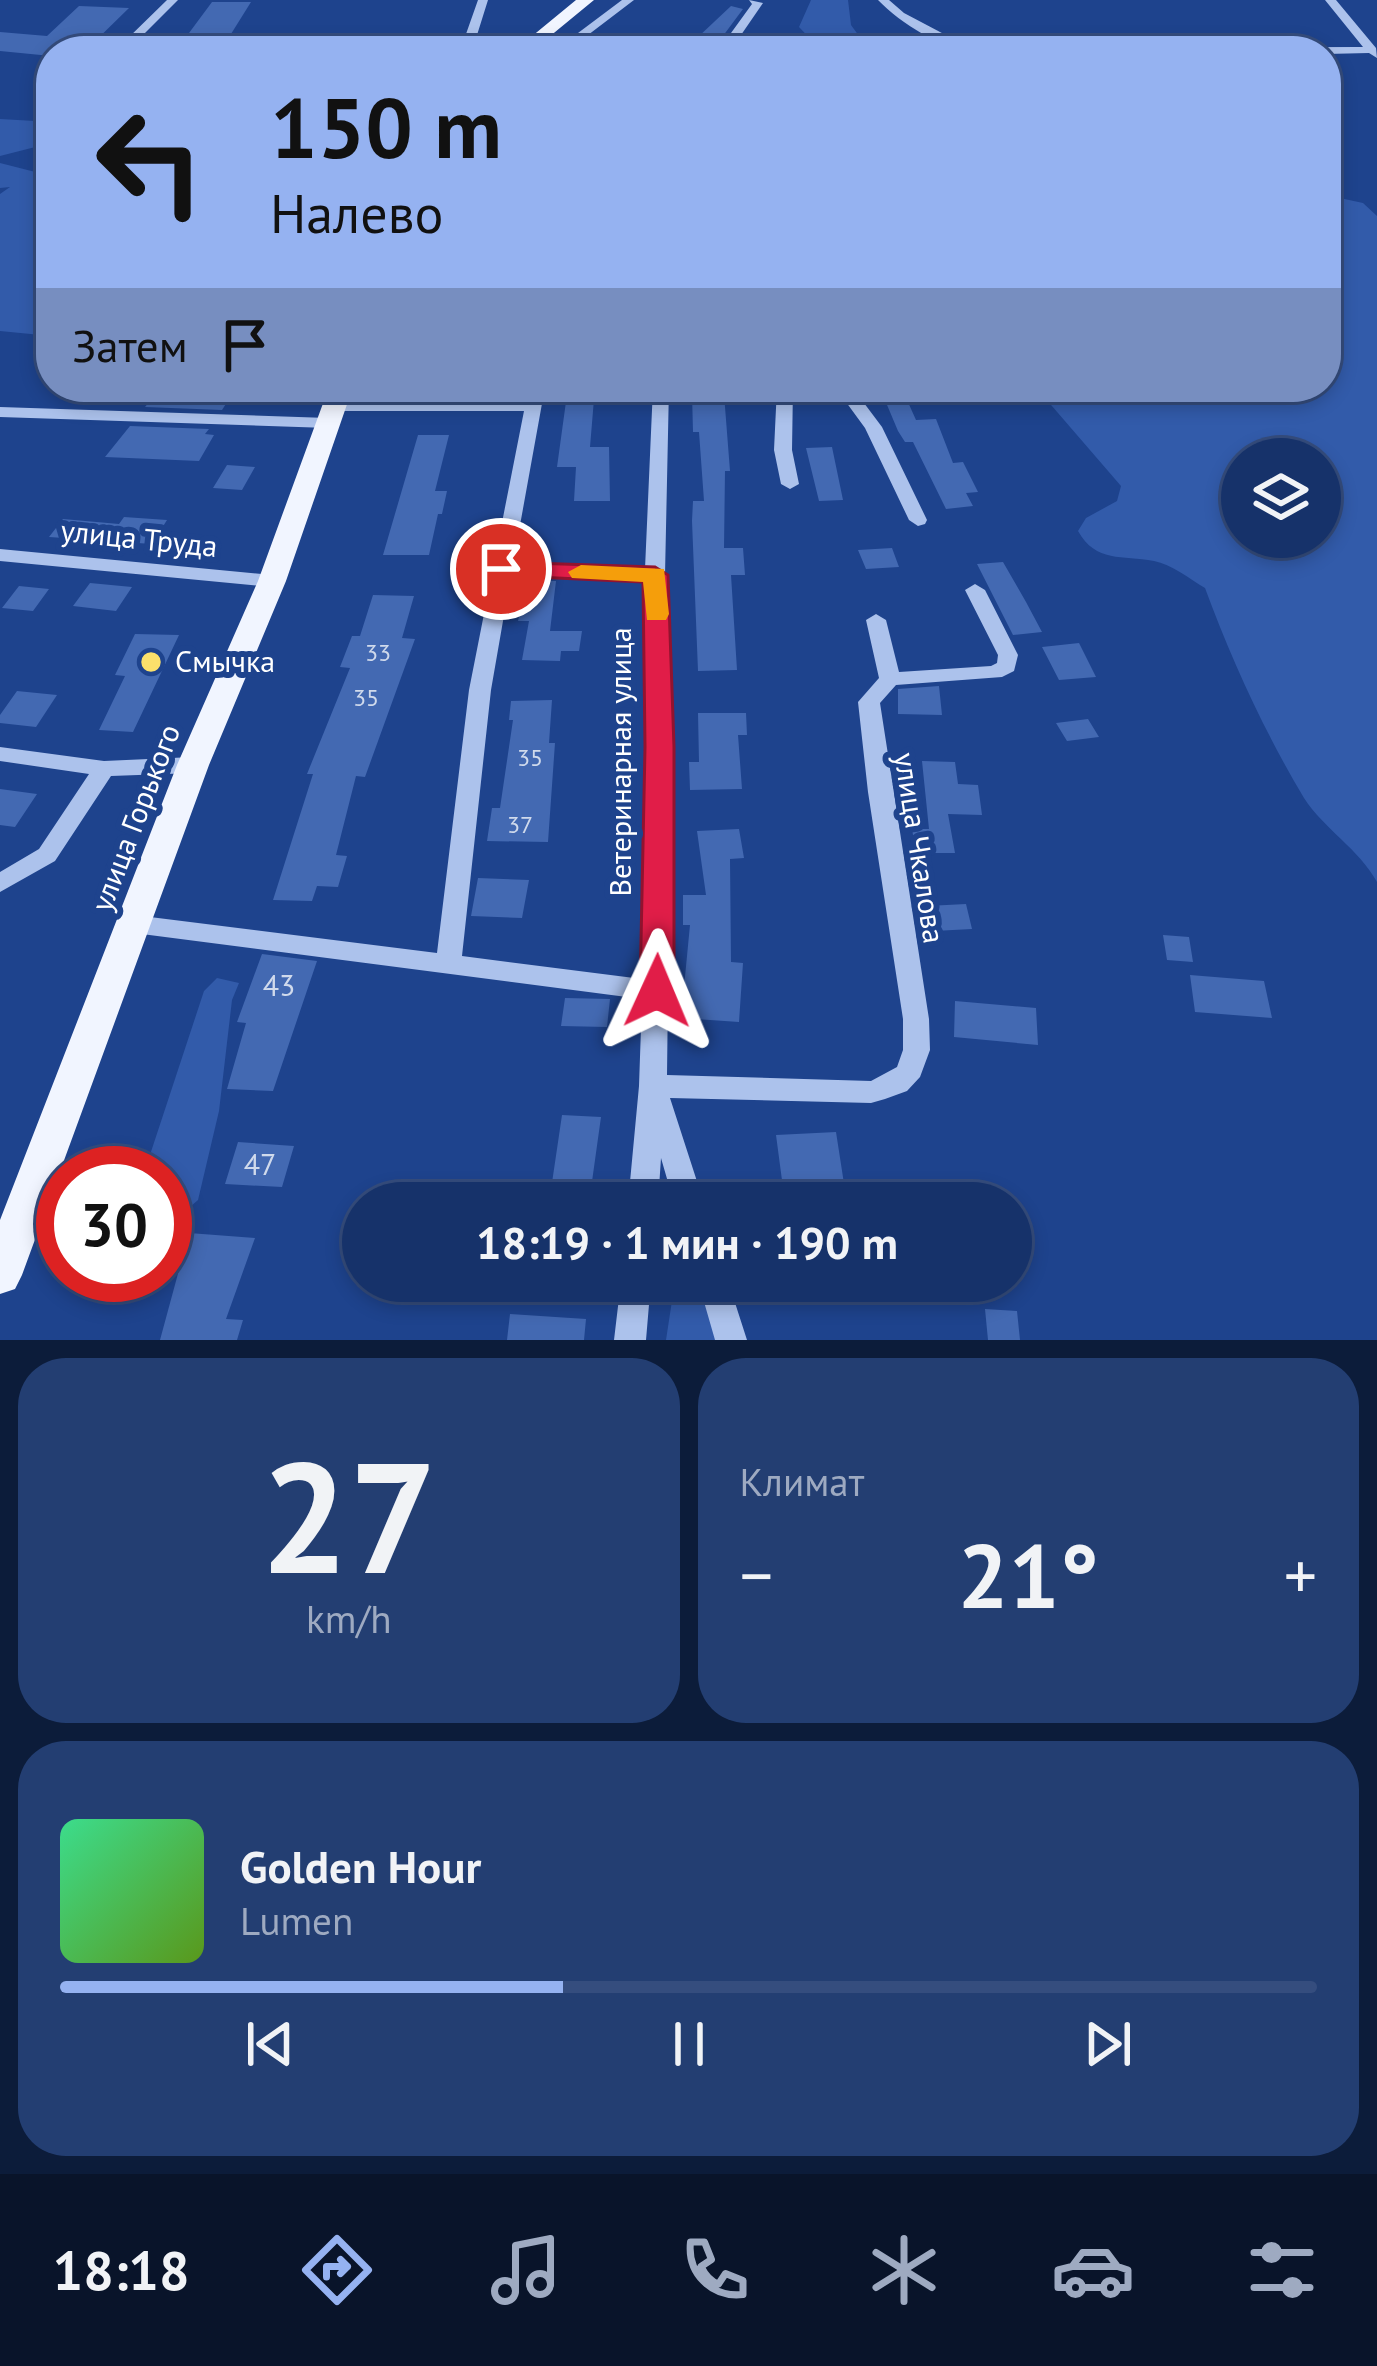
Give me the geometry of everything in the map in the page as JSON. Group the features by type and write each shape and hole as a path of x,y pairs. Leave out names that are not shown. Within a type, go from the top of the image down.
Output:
{"main road":[{"path":"541,36 586,0"},
{"name":"улица Горького","path":"0,1276 194,765 272,581 334,405"}],"street":[{"path":"136,36 173,0"},
{"path":"471,36 483,0"},
{"path":"580,36 629,0"},
{"path":"735,36 758,3 754,0"},
{"path":"884,0 900,15 941,36"},
{"path":"1330,0 1374,52"},
{"path":"1341,52 1374,52"},
{"path":"0,412 401,402"},
{"path":"449,963 480,690 534,402"},
{"name":"Ветеринарная улица","path":"661,402 655,575 660,747 653,1086 683,1182"},
{"path":"784,402 783,450 790,484"},
{"path":"854,402 873,427 918,520"},
{"name":"улица Труда","path":"0,555 272,581"},
{"path":"501,569 655,575"},
{"path":"876,620 890,679 995,672 1007,666 1008,655 975,590"},
{"name":"улица Чкалова","path":"653,1086 871,1092 893,1087 907,1077 916,1058 912,992 868,702 890,679"},
{"path":"0,754 104,769 194,765"},
{"path":"0,883 46,855 104,769"},
{"path":"134,924 657,991"},
{"path":"645,1182 653,1086"},
{"path":"631,1340 634,1302"},
{"path":"718,1302 730,1340"}],"shaded area":[{"path":"811,0 848,0 851,25 859,36 808,36 799,27"},
{"path":"0,119 36,122 36,147 0,156"},
{"path":"0,163 36,172 36,335 0,331 0,194 10,187 0,188"},
{"path":"1341,198 1363,203 1377,216 1377,882 1304,798 1250,695 1205,588 1160,563 1102,553 1078,531 1086,518 1117,501 1121,486 1048,402 1341,402"},
{"path":"217,978 239,983 232,1000 219,1111 198,1200 192,1205 192,1146 153,1146 204,991"},
{"path":"672,1302 716,1302 727,1340 666,1340"}],"building":[{"path":"212,2 251,2 231,34 189,33"},
{"path":"79,6 129,8 100,36 47,36"},
{"path":"731,6 743,9 723,36 699,36"},
{"path":"0,32 47,36 36,36 36,55 0,51"},
{"path":"149,402 227,402 222,410 145,407"},
{"path":"566,402 594,402 590,447 609,447 610,501 574,501 576,467 557,467"},
{"path":"692,402 725,402 730,471 725,471 724,548 743,548 745,575 731,575 737,670 698,671 692,521 693,501 704,501 699,432 693,432"},
{"path":"886,402 908,402 916,420 936,419 953,463 963,462 978,492 966,493 973,506 946,509 913,442 905,442"},
{"path":"130,426 209,429 205,434 214,435 199,461 105,457"},
{"path":"418,435 449,435 435,491 447,491 442,514 438,514 429,555 383,555"},
{"path":"832,447 843,500 819,501 806,448"},
{"path":"227,465 255,467 242,490 213,488"},
{"path":"124,517 167,520 152,544 49,537 63,519 119,524"},
{"path":"892,548 899,567 866,569 858,550"},
{"path":"1003,562 1042,632 1013,635 977,564"},
{"path":"527,580 556,581 550,631 582,631 579,651 561,651 560,661 522,660 529,621 518,621"},
{"path":"90,583 132,587 116,611 73,606"},
{"path":"19,586 49,589 33,611 2,608"},
{"path":"373,595 414,596 402,638 415,639 365,777 356,776 336,855 347,856 338,887 317,886 312,901 273,900 313,774 307,774 350,668 340,667 352,636 360,636"},
{"path":"135,634 179,635 133,732 99,730 125,676 115,675"},
{"path":"1079,643 1096,677 1059,680 1042,647"},
{"path":"939,686 942,715 898,714 898,689"},
{"path":"17,691 57,695 36,727 0,723 0,715"},
{"path":"552,700 549,743 555,743 548,842 487,841 492,808 500,808 513,720 509,720 511,701"},
{"path":"698,713 746,713 747,735 738,735 742,789 690,790 689,762 699,762"},
{"path":"1088,719 1099,737 1067,741 1056,723"},
{"path":"922,761 955,762 958,784 978,785 982,815 948,814 955,853 916,853 912,829 929,829"},
{"path":"0,789 37,794 15,827 0,825"},
{"path":"739,829 744,858 730,859 731,962 743,963 739,1022 681,1018 690,925 683,925 683,895 706,895 697,831"},
{"path":"478,878 529,880 522,918 471,916"},
{"path":"966,904 972,929 934,931 927,906"},
{"path":"1163,935 1189,937 1193,962 1167,960"},
{"path":"262,954 317,961 273,1091 227,1089 246,1023 237,1022"},
{"path":"1190,975 1264,981 1272,1018 1195,1012"},
{"path":"565,998 610,999 607,1027 561,1026"},
{"path":"955,1001 1036,1008 1038,1045 954,1037"},
{"path":"562,1115 601,1117 592,1182 552,1182"},
{"path":"836,1132 844,1182 782,1182 776,1135"},
{"path":"238,1142 294,1146 282,1187 225,1184"},
{"path":"192,1233 255,1238 226,1319 243,1320 237,1340 160,1340 170,1302 192,1302"},
{"path":"985,1309 1017,1311 1020,1340 988,1340"},
{"path":"510,1314 586,1319 584,1340 507,1340"}],"slow traffic":[{"path":"581,572 655,575 656,614"}],"place":[{"name":"Смычка","path":"151,662"}],"route":[{"path":"501,569 655,575 660,747 657,991"}]}
